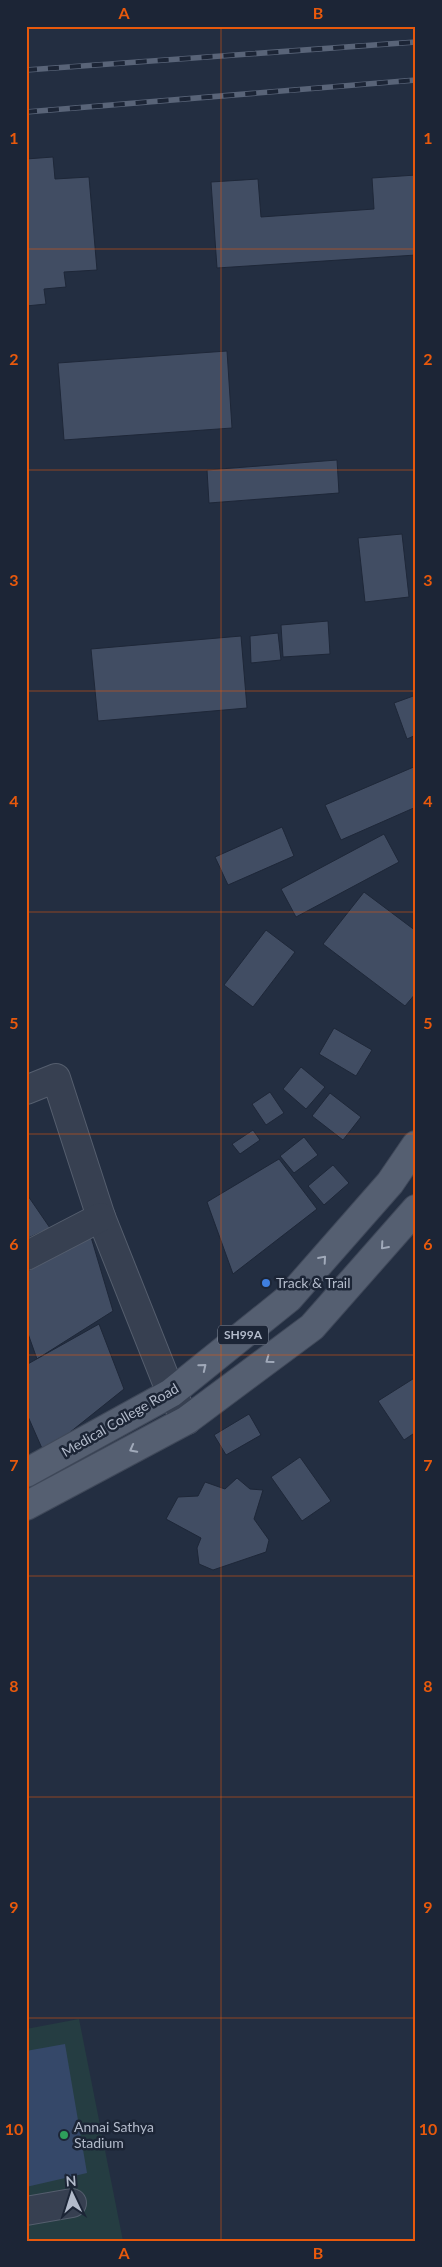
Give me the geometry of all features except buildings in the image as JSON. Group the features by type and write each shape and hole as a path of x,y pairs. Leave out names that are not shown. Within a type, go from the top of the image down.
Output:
{"main road":[{"name":"Medical College Road","path":"26,1473 171,1393 289,1298 390,1183 416,1145"},
{"name":"SH99A","path":"26,1506 187,1420 312,1328 416,1209"},
{"path":"289,1298 312,1328"}],"street":[{"path":"26,1090 56,1078 101,1217 171,1393 187,1420"},
{"path":"26,1256 101,1217"},
{"path":"26,2211 72,2203"}],"green space":[{"name":"Annai Sathya Stadium","path":"79,2019 123,2241 26,2241 26,2029"}],"water":[{"path":"65,2044 87,2173 26,2187 26,2051"}],"railway":[{"path":"26,70 416,42"},
{"path":"26,112 416,80"}],"place":[{"name":"Track & Trail","path":"266,1283"},
{"name":"Annai Sathya Stadium","path":"64,2135"}]}
